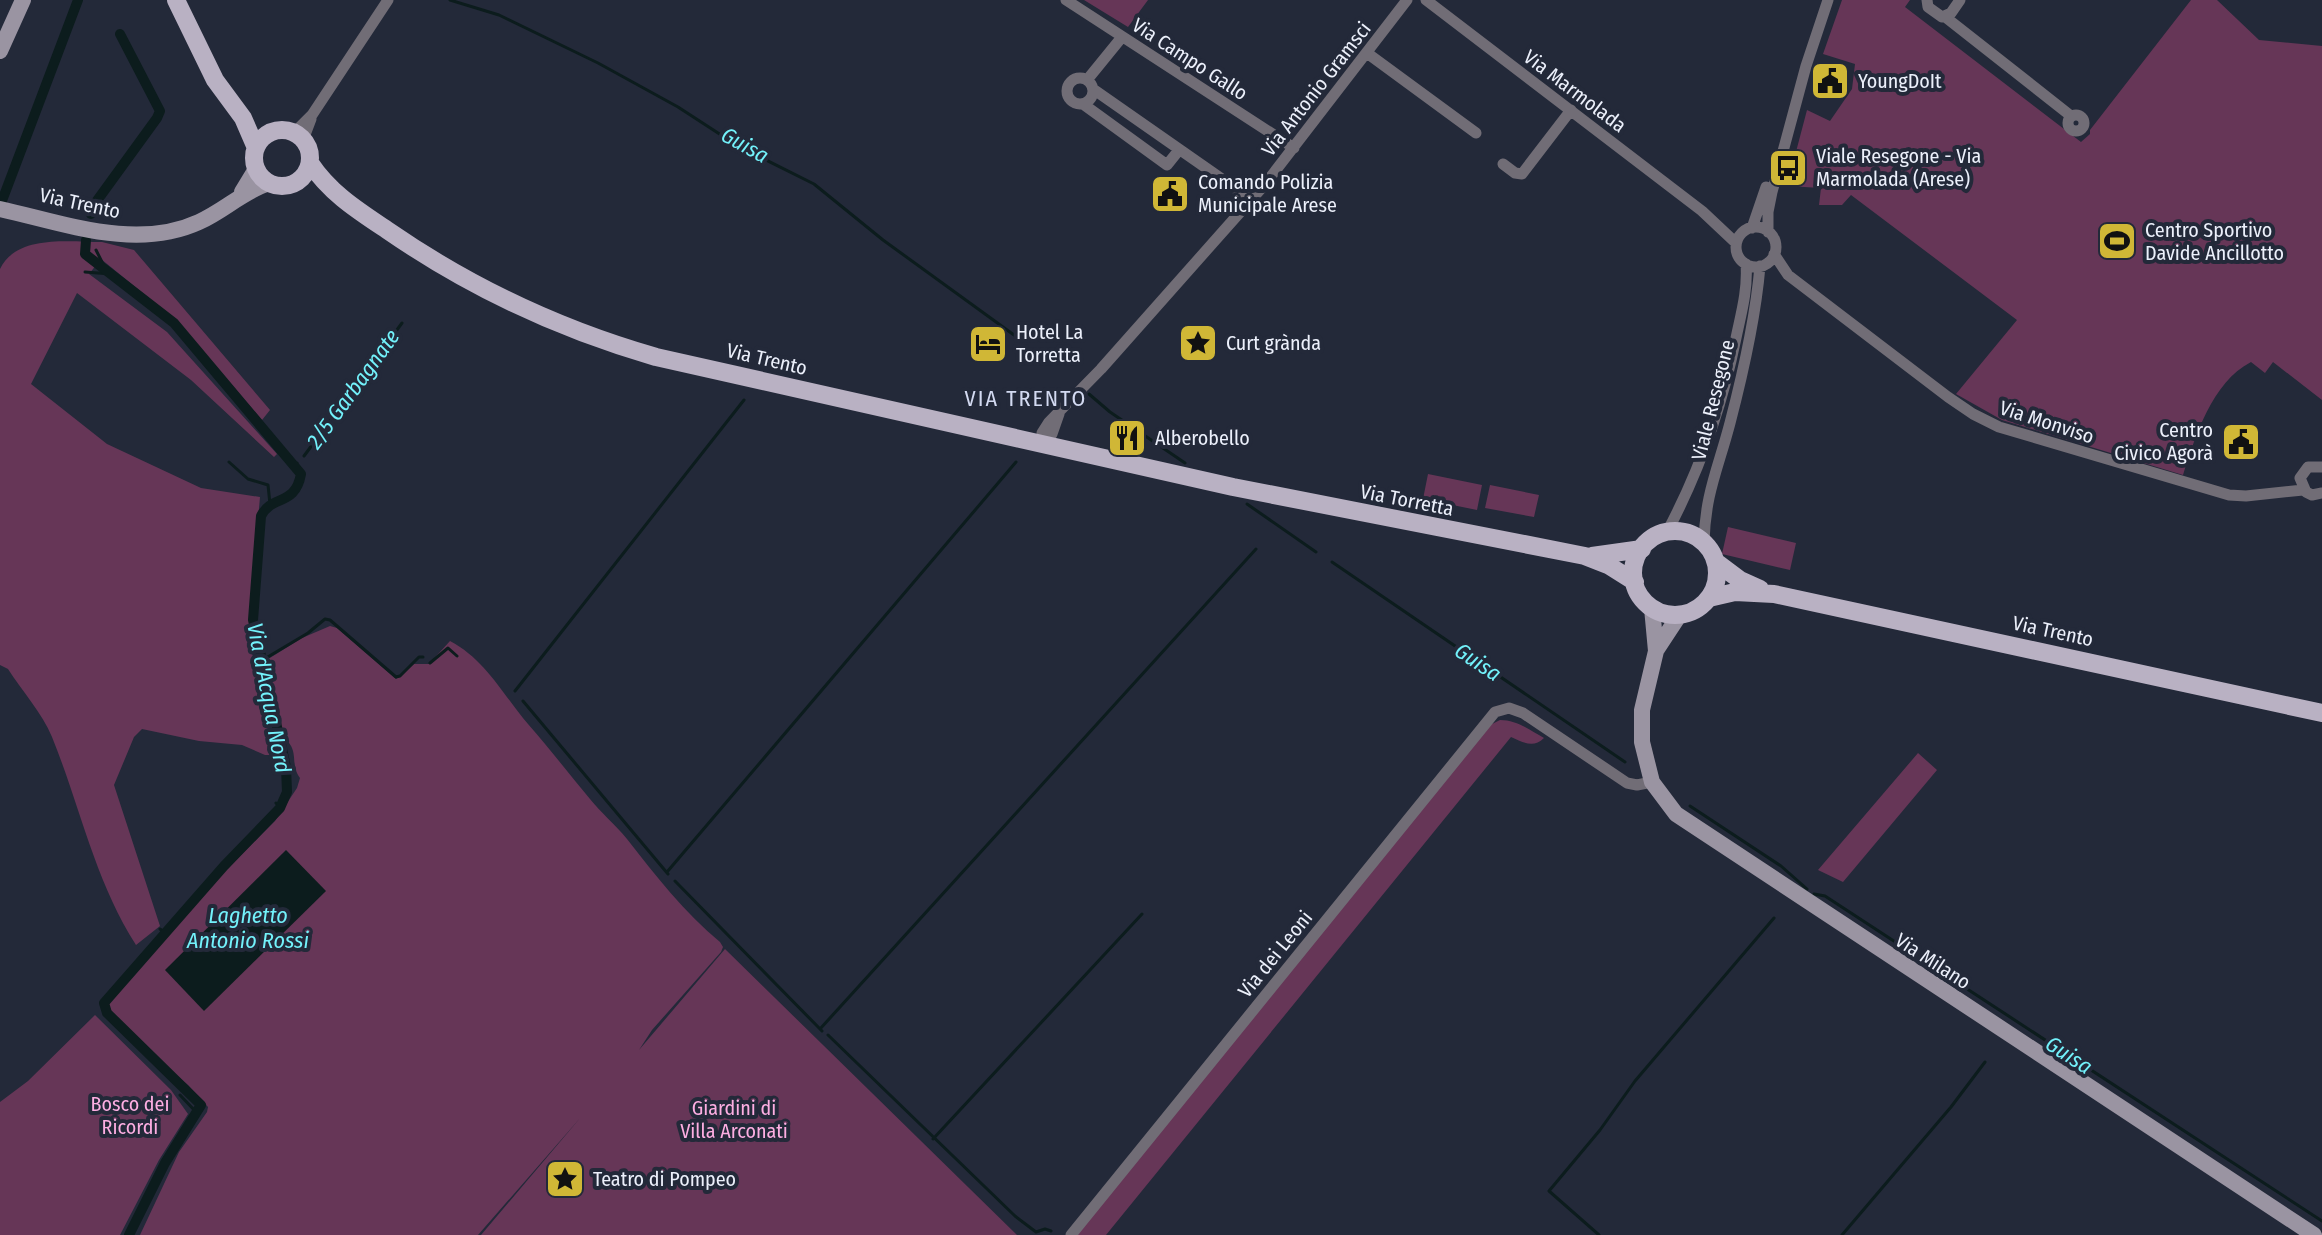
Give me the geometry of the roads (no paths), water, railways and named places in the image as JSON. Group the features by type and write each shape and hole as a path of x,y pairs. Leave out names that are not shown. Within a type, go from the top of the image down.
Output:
{"main road":[{"path":"176,0 215,80 243,118 256,148 262,176"},
{"path":"243,118 270,133 286,131 299,137"},
{"path":"256,148 270,133"},
{"name":"Via Trento","path":"299,137 309,151 310,163 335,195"},
{"path":"297,182 310,163"},
{"name":"Via Trento","path":"262,176 286,186 297,182 335,195 468,282 526,311 588,336 656,357 1221,485"},
{"name":"Via Torretta","path":"1221,485 1585,556 1608,565 1635,582"},
{"path":"1716,562 1716,582 1709,598 1696,609 1680,614 1666,614 1652,608 1641,597 1635,582 1635,564 1650,540 1667,532 1687,533 1704,543 1716,562 1751,589"},
{"name":"Via Torretta","path":"1585,556 1642,549"},
{"path":"1709,598 1751,589"},
{"name":"Via Trento","path":"1751,589 2322,713"}],"street":[{"path":"0,51 23,0"},
{"path":"299,137 388,0"},
{"name":"Via Campo Gallo","path":"1066,0 1294,148"},
{"name":"Via Antonio Gramsci","path":"1042,445 1052,434 1060,414 1252,200 1407,0"},
{"name":"Via Marmolada","path":"1426,0 1702,211 1736,243"},
{"path":"1821,0 1748,230 1736,243 1737,255 1746,264 1762,266 1774,254 1775,244 1768,232 1772,192 1806,66 1828,0"},
{"path":"1927,0 1929,8 1944,16 2071,116"},
{"path":"1944,16 1960,0"},
{"path":"1083,104 1092,96 1090,84 1122,37"},
{"path":"1367,53 1476,133"},
{"path":"1179,150 1167,165 1083,104 1072,101 1068,88 1074,80 1090,84 1252,200"},
{"path":"1503,164 1522,174 1571,110"},
{"name":"Via Trento","path":"4,210 113,233 146,235 182,229 201,222 262,176"},
{"name":"Via Marmolada","path":"1702,211 1748,230"},
{"path":"1748,230 1768,232"},
{"name":"Via Monviso","path":"1774,254 1788,275"},
{"name":"Viale Resegone","path":"1667,532 1685,499 1718,417 1746,291 1746,264"},
{"name":"Via Monviso","path":"1762,266 1788,275 1948,397 1999,427 2223,493 2246,496 2298,488"},
{"name":"Viale Resegone","path":"1704,543 1709,491 1734,408 1762,266"},
{"path":"2322,467 2308,467 2301,474 2298,488 2312,495 2322,493"},
{"path":"1652,608 1656,651"},
{"path":"1656,651 1680,614"},
{"name":"Via Milano","path":"1656,651 1644,701 1641,726 1643,748 1652,782 1682,820 2314,1235"},
{"name":"Via dei Leoni","path":"1071,1235 1495,712 1514,709 1627,783 1652,782"}],"water":[{"name":"Laghetto Antonio Rossi","path":"286,850 326,891 204,1011 165,970"}],"waterway":[{"path":"0,206 78,0"},
{"name":"Guisa","path":"450,0 499,15 598,63 678,107 738,146 814,184 883,240 1014,335"},
{"name":"Via d'Acqua Nord","path":"91,214 96,202 160,111 120,34"},
{"name":"Via d'Acqua Nord","path":"86,240 85,254 174,323 301,474 294,491 271,505 261,516 253,620 286,767 287,792 280,808 224,866 104,1003 107,1013 201,1105 165,1163 129,1235"},
{"path":"96,250 106,270"},
{"path":"85,272 111,274"},
{"name":"2/5 Garbagnate","path":"304,456 402,323"},
{"name":"Guisa","path":"1089,394 1185,463"},
{"path":"515,691 744,400"},
{"path":"229,462 248,479 268,485 270,504"},
{"path":"667,872 1016,462"},
{"name":"Guisa","path":"1247,504 1316,552"},
{"path":"820,1029 1256,549"},
{"name":"Guisa","path":"1332,562 1625,762"},
{"path":"261,661 325,619 396,677 423,657"},
{"path":"430,663 448,648 457,656"},
{"path":"523,701 668,874"},
{"name":"Via d'Acqua Nord","path":"276,803 280,808"},
{"name":"Guisa","path":"1690,806 1781,866 1807,889"},
{"path":"675,881 822,1031"},
{"name":"Guisa","path":"1814,894 1825,896 2322,1221"},
{"path":"933,1139 1142,914"},
{"path":"1599,1235 1549,1191 1600,1130 1635,1081 1774,918"},
{"path":"160,929 164,932"},
{"path":"828,1035 1015,1216 1036,1232 1051,1231"},
{"path":"1842,1235 1951,1107 1985,1062"},
{"path":"180,1095 197,1113"}],"place":[{"name":"YoungDoIt","path":"1830,81"},
{"name":"Viale Resegone - Via Marmolada (Arese)","path":"1788,168"},
{"name":"Comando Polizia Municipale Arese","path":"1170,194"},
{"name":"Centro Sportivo Davide Ancillotto","path":"2117,241"},
{"name":"Curt grànda","path":"1198,343"},
{"name":"Hotel La Torretta","path":"988,344"},
{"name":"Alberobello","path":"1127,438"},
{"name":"Centro Civico Agorà","path":"2241,442"},
{"name":"Teatro di Pompeo","path":"565,1179"}],"district":[{"name":"VIA TRENTO","path":"1026,398"}],"park label":[{"name":"Bosco dei Ricordi","path":"130,1116"},
{"name":"Giardini di Villa Arconati","path":"734,1120"}]}
